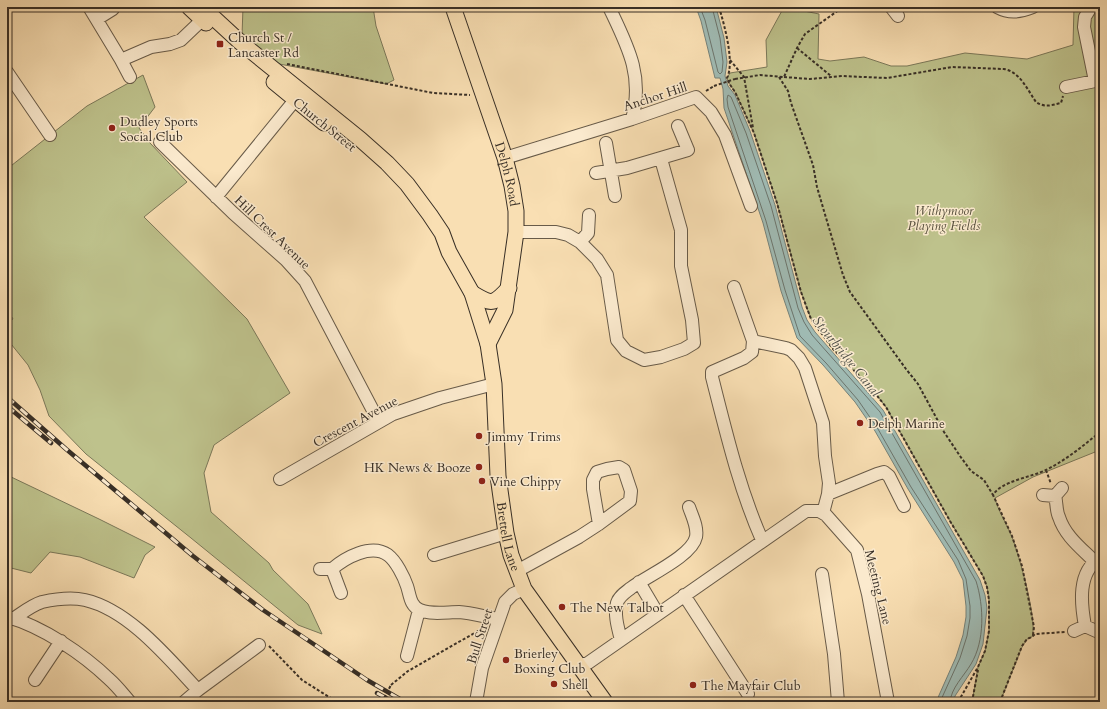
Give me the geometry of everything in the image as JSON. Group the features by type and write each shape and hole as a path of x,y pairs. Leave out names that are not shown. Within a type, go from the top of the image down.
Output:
{"main road":[{"name":"Church Street","path":"189,7 202,13 240,42 354,134 387,163 407,184 442,233 449,252 472,293 488,344"},
{"name":"Delph Road","path":"453,7 505,158 516,211 516,232 505,310 488,344"},
{"name":"Church Street","path":"202,13 295,100 376,165 449,252"},
{"path":"472,293 486,302 497,300 508,292"},
{"path":"481,321 491,316 508,292"},
{"name":"Brettell Lane","path":"488,344 494,384 498,476 506,533 511,555 524,589 605,702"}],"street":[{"path":"90,7 130,77"},
{"path":"609,7 625,41 634,66 637,88 636,103 632,119"},
{"path":"997,7 1013,12 1021,12 1033,7"},
{"path":"1066,87 1095,81 1084,27 1085,17 1091,7"},
{"path":"97,19 113,9"},
{"path":"121,60 151,47 170,44 181,40 202,13"},
{"path":"7,72 50,135"},
{"name":"Anchor Hill","path":"505,158 632,119 696,97 711,112 725,135 751,206"},
{"path":"216,197 295,100"},
{"path":"596,173 627,168 688,150 678,126"},
{"name":"Hill Crest Avenue","path":"160,142 216,197 286,260 305,282 379,422"},
{"path":"606,143 614,196"},
{"path":"516,232 556,232 568,235 580,242 597,259 607,275 617,340 626,351 644,360 661,357 684,349 694,343 692,320 681,266 682,230 661,159"},
{"path":"580,242 588,233 589,215"},
{"path":"734,287 753,341 752,352 744,358 712,372 712,377 732,458 762,540"},
{"path":"579,665 588,663 762,540 786,526 806,511 819,511 823,513 829,483 822,418 805,368 799,358 791,350 753,341"},
{"name":"Crescent Avenue","path":"280,479 393,414 427,402 494,384"},
{"path":"517,571 579,537 599,524 630,501 631,491 624,470 620,467 607,468 597,472 593,480 593,489 599,524"},
{"path":"828,494 884,472 888,476 904,506"},
{"path":"1053,493 1057,505 1058,516 1064,529 1097,560 1087,571 1083,581 1082,593 1085,626"},
{"path":"620,640 616,611 617,601 621,595 639,582 679,559 694,543 696,531 689,507"},
{"name":"Meeting Lane","path":"823,513 857,550 868,594 888,702"},
{"path":"434,555 506,533"},
{"path":"341,593 326,569 353,555 364,552 377,552 388,555 400,570 412,603 419,610 433,613 460,612 499,619"},
{"path":"822,574 834,654 838,702"},
{"path":"639,582 658,614"},
{"name":"Bull Street","path":"476,702 482,668 505,602 513,594 524,589"},
{"path":"684,595 748,694"},
{"path":"10,618 41,603 64,598 84,600 108,608 145,634 198,690"},
{"path":"407,656 419,610"},
{"path":"10,618 61,641 109,679 130,702"},
{"path":"1085,626 1096,631"},
{"path":"1074,632 1085,626"},
{"path":"35,680 61,641"},
{"path":"184,702 259,645"}],"path":[{"path":"719,7 727,35 730,60 730,73 727,78 729,85 734,88 754,133 777,203 801,292 811,318 833,349 871,388 886,407 950,521 983,576 987,587 989,600 989,631 985,651 978,668 966,686 958,702"},
{"path":"784,77 800,40 808,31 844,7"},
{"path":"797,48 832,77"},
{"path":"730,60 744,77 754,133"},
{"path":"284,63 433,93 483,95"},
{"path":"714,86 734,79 760,75 810,79 842,76 887,78 952,67 1010,70 1017,75 1036,102 1043,106 1061,102 1066,87"},
{"path":"779,77 788,91 813,164 817,187 850,292 918,384 944,432 960,456 971,471 984,480 994,495 1012,536 1022,566 1034,627 1033,635"},
{"path":"994,495 996,491 1005,485 1046,470 1069,457 1100,432"},
{"path":"1046,470 1053,493"},
{"path":"382,702 391,685 408,671 499,619"},
{"path":"1000,702 1022,646 1027,639 1033,635 1074,632"},
{"path":"259,645 267,645 302,680 337,702"},
{"path":"972,702 978,668"}],"green space":[{"path":"243,7 373,7 376,26 394,80 386,84 274,63 242,36"},
{"name":"Withymoor Playing Fields","path":"784,7 819,14 818,59 830,61 864,57 891,66 907,66 965,53 1027,59 1073,45 1074,7 1100,7 1100,450 1033,477 995,498 998,508 1012,537 1019,558 1027,588 1033,629 1032,637 1027,639 1022,647 1000,702 972,702 978,667 985,651 989,631 989,600 987,587 983,576 950,521 886,407 871,388 833,349 811,319 801,292 777,203 754,133 727,78 730,73 767,67 766,40"},
{"path":"143,75 155,107 139,128 150,143 187,182 144,217 247,319 290,393 214,445 204,473 211,512 269,563 273,570 308,604 322,634 298,625 86,454 49,416 40,390 28,365 7,339 7,323 13,319 7,309 7,169 87,106"},
{"path":"7,475 155,547 145,555 134,578 80,557 50,552 31,573 7,567"}],"water":[{"path":"696,7 716,7 724,38 727,62 725,76 728,86 735,95 750,131 775,205 802,307 807,320 815,332 883,410 980,580 985,595 987,608 983,644 976,664 955,696 954,702 936,702 956,657 963,635 966,606 963,580 954,562 908,489 875,431 855,402 797,338 781,291 763,223 724,108 723,89 720,78 715,78 701,21"}],"railway":[{"path":"7,397 193,556 263,610 367,680 405,702"},
{"path":"7,406 51,443"},
{"path":"377,693 393,702"}],"place":[{"name":"Church St / Lancaster Rd","path":"220,44"},
{"name":"Dudley Sports Social Club","path":"112,128"},
{"name":"Delph Marine","path":"860,423"},
{"name":"Jimmy Trims","path":"479,436"},
{"name":"HK News & Booze","path":"479,467"},
{"name":"Vine Chippy","path":"482,481"},
{"name":"The New Talbot","path":"562,607"},
{"name":"Brierley Boxing Club","path":"506,660"},
{"name":"Shell","path":"554,684"},
{"name":"The Mayfair Club","path":"693,685"}],"water label":[{"name":"Stourbridge Canal","path":"847,356"}]}
